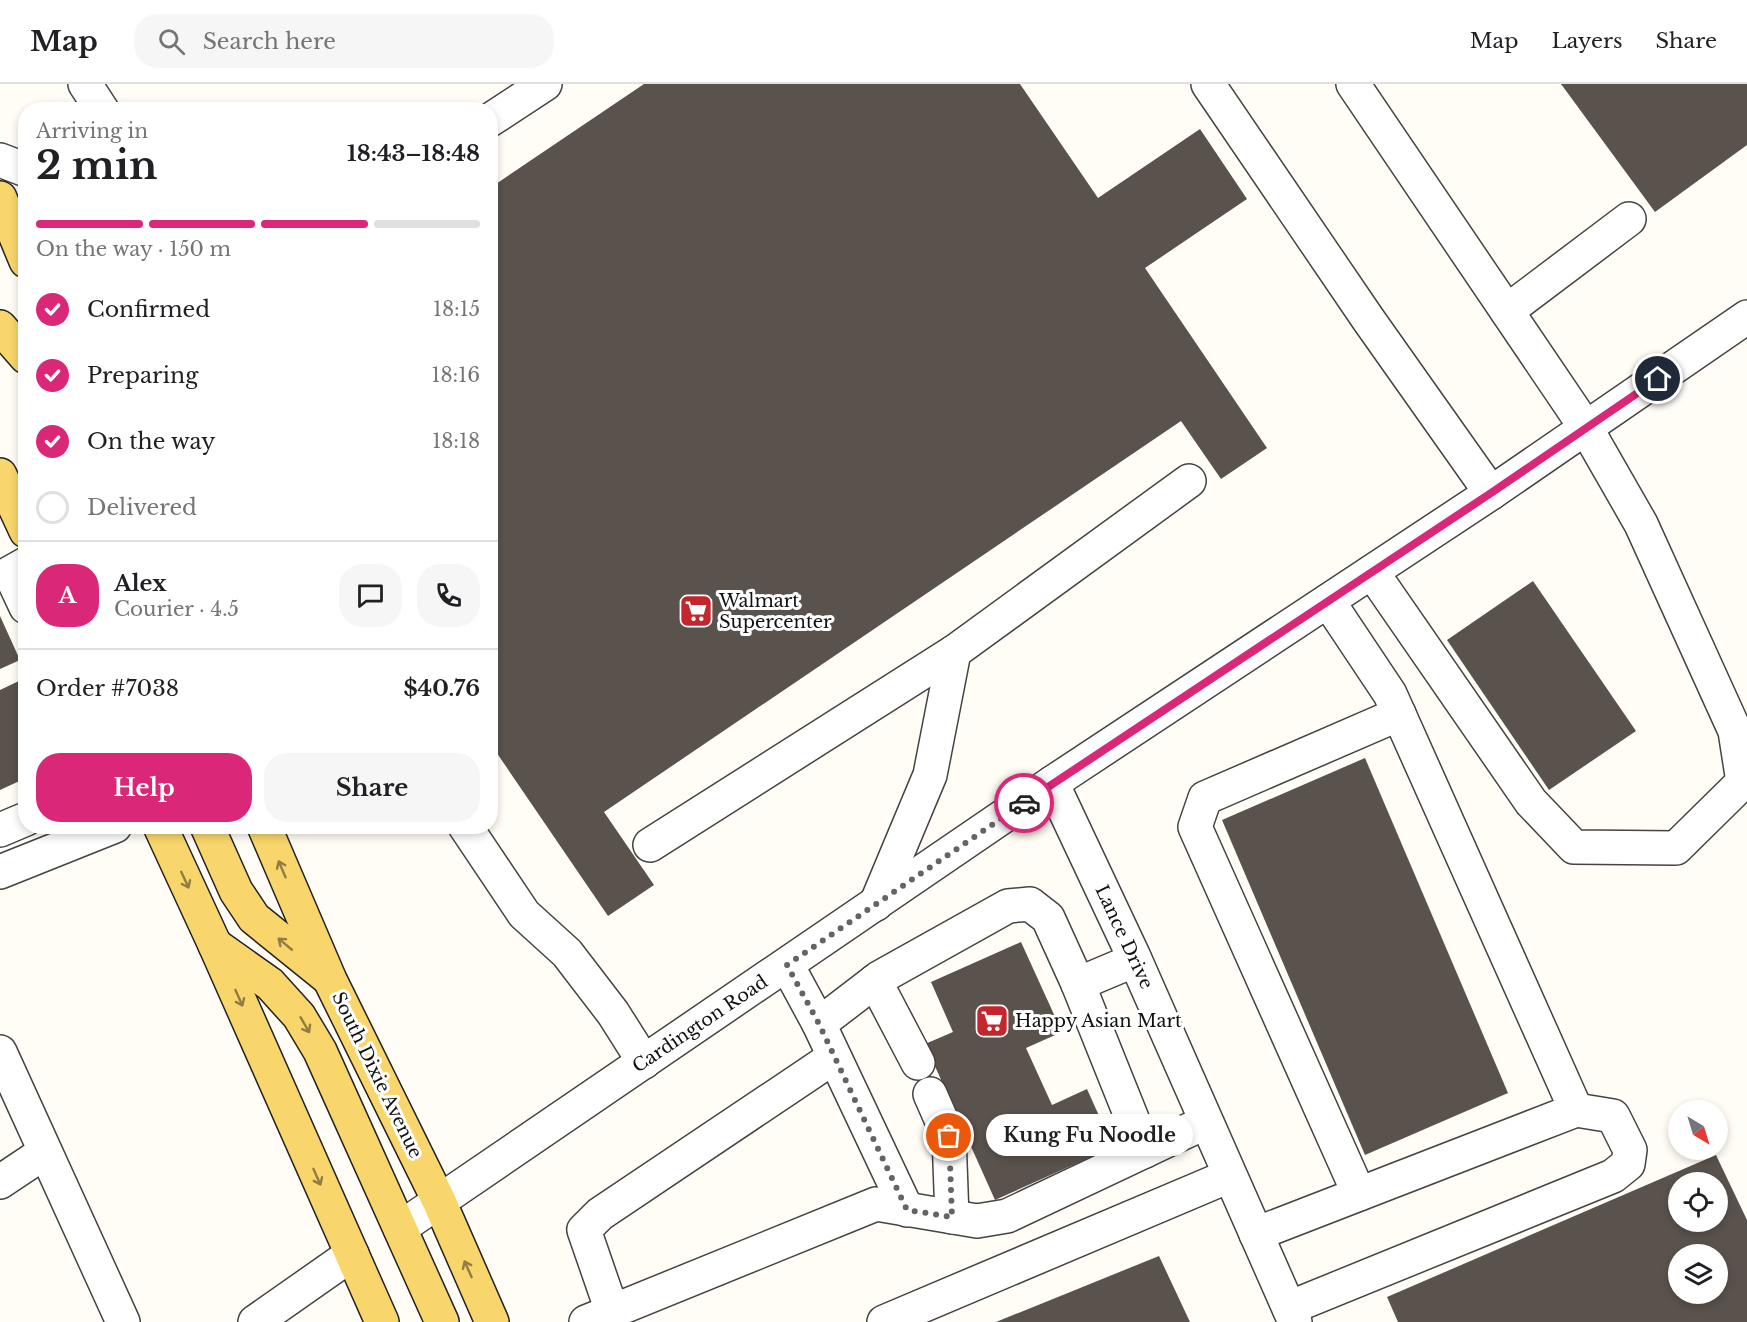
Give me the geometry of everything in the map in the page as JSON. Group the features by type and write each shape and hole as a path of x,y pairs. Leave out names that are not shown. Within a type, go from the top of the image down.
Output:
{"main road":[{"path":"0,198 16,242"},
{"path":"0,327 18,348"},
{"path":"0,475 18,514"},
{"path":"164,834 382,1322"},
{"path":"211,834 237,891 254,918 330,980"},
{"name":"South Dixie Avenue","path":"267,834 330,980 438,1201 492,1322"},
{"path":"215,945 270,984 299,1016 320,1051 442,1322"}],"street":[{"path":"85,84 97,102"},
{"path":"1208,84 1368,319 1491,493"},
{"path":"1353,84 1586,428 1641,524 1736,731 1743,782 1676,848 1574,847 1531,802 1372,572"},
{"path":"498,114 537,86"},
{"path":"0,159 18,167"},
{"path":"1507,311 1629,219"},
{"name":"Cardington Road","path":"400,1228 1052,783 1491,493 1747,317"},
{"path":"650,845 954,652 1189,481"},
{"path":"18,568 10,573 18,590"},
{"path":"1328,601 1390,694 1576,1110"},
{"path":"876,904 930,775 954,652"},
{"path":"1359,1194 1195,827 1205,798 1399,714"},
{"name":"Lance Drive","path":"1052,783 1135,960 1292,1315"},
{"path":"0,830 18,822"},
{"path":"0,872 95,834"},
{"path":"470,834 524,914 567,953 613,1013 644,1062"},
{"path":"819,1024 874,981 1008,906 1030,904 1048,918 1078,984 1145,1151"},
{"path":"1078,984 1135,960"},
{"path":"787,965 819,1024 907,1210"},
{"path":"874,981 918,1063"},
{"path":"0,1052 123,1322"},
{"path":"834,1057 600,1214 584,1230 599,1317 876,1204 977,1221 1006,1216 1206,1122"},
{"path":"1256,1234 1576,1110 1613,1116 1630,1150 1628,1164 1613,1176 1292,1315"},
{"path":"940,1116 952,1217"},
{"path":"0,1182 45,1152"},
{"path":"886,1322 1229,1176"},
{"path":"255,1322 352,1254"}],"building":[{"name":"Walmart Supercenter","path":"644,84 1020,84 1098,198 1200,129 1247,199 1145,268 1267,448 1221,479 1181,421 604,812 654,885 608,916 498,755 498,183"},
{"path":"1561,84 1747,84 1747,145 1655,212"},
{"path":"1533,581 1636,731 1549,790 1447,640"},
{"path":"0,616 18,656 18,661 0,669"},
{"path":"18,681 18,782 0,790 0,690"},
{"path":"1365,758 1508,1093 1365,1155 1222,820"},
{"path":"1021,942 1062,1032 1026,1048 1052,1105 1087,1089 1113,1147 995,1200 925,1044 953,1032 931,982"},
{"path":"1704,1160 1718,1160 1724,1172 1677,1172"},
{"path":"1668,1176 1668,1232 1728,1232 1728,1180 1747,1220 1747,1322 1398,1322 1387,1297"},
{"path":"1159,1256 1190,1322 996,1322"}],"way so far":[{"path":"949,1136 952,1217 907,1210 819,1024 787,965 1024,803"}],"place":[{"name":"Walmart Supercenter","path":"696,611"},
{"name":"Happy Asian Mart","path":"992,1021"},
{"name":"Kung Fu Noodle","path":"949,1136"}],"route":[{"path":"1024,803 1491,493 1658,379"}]}
